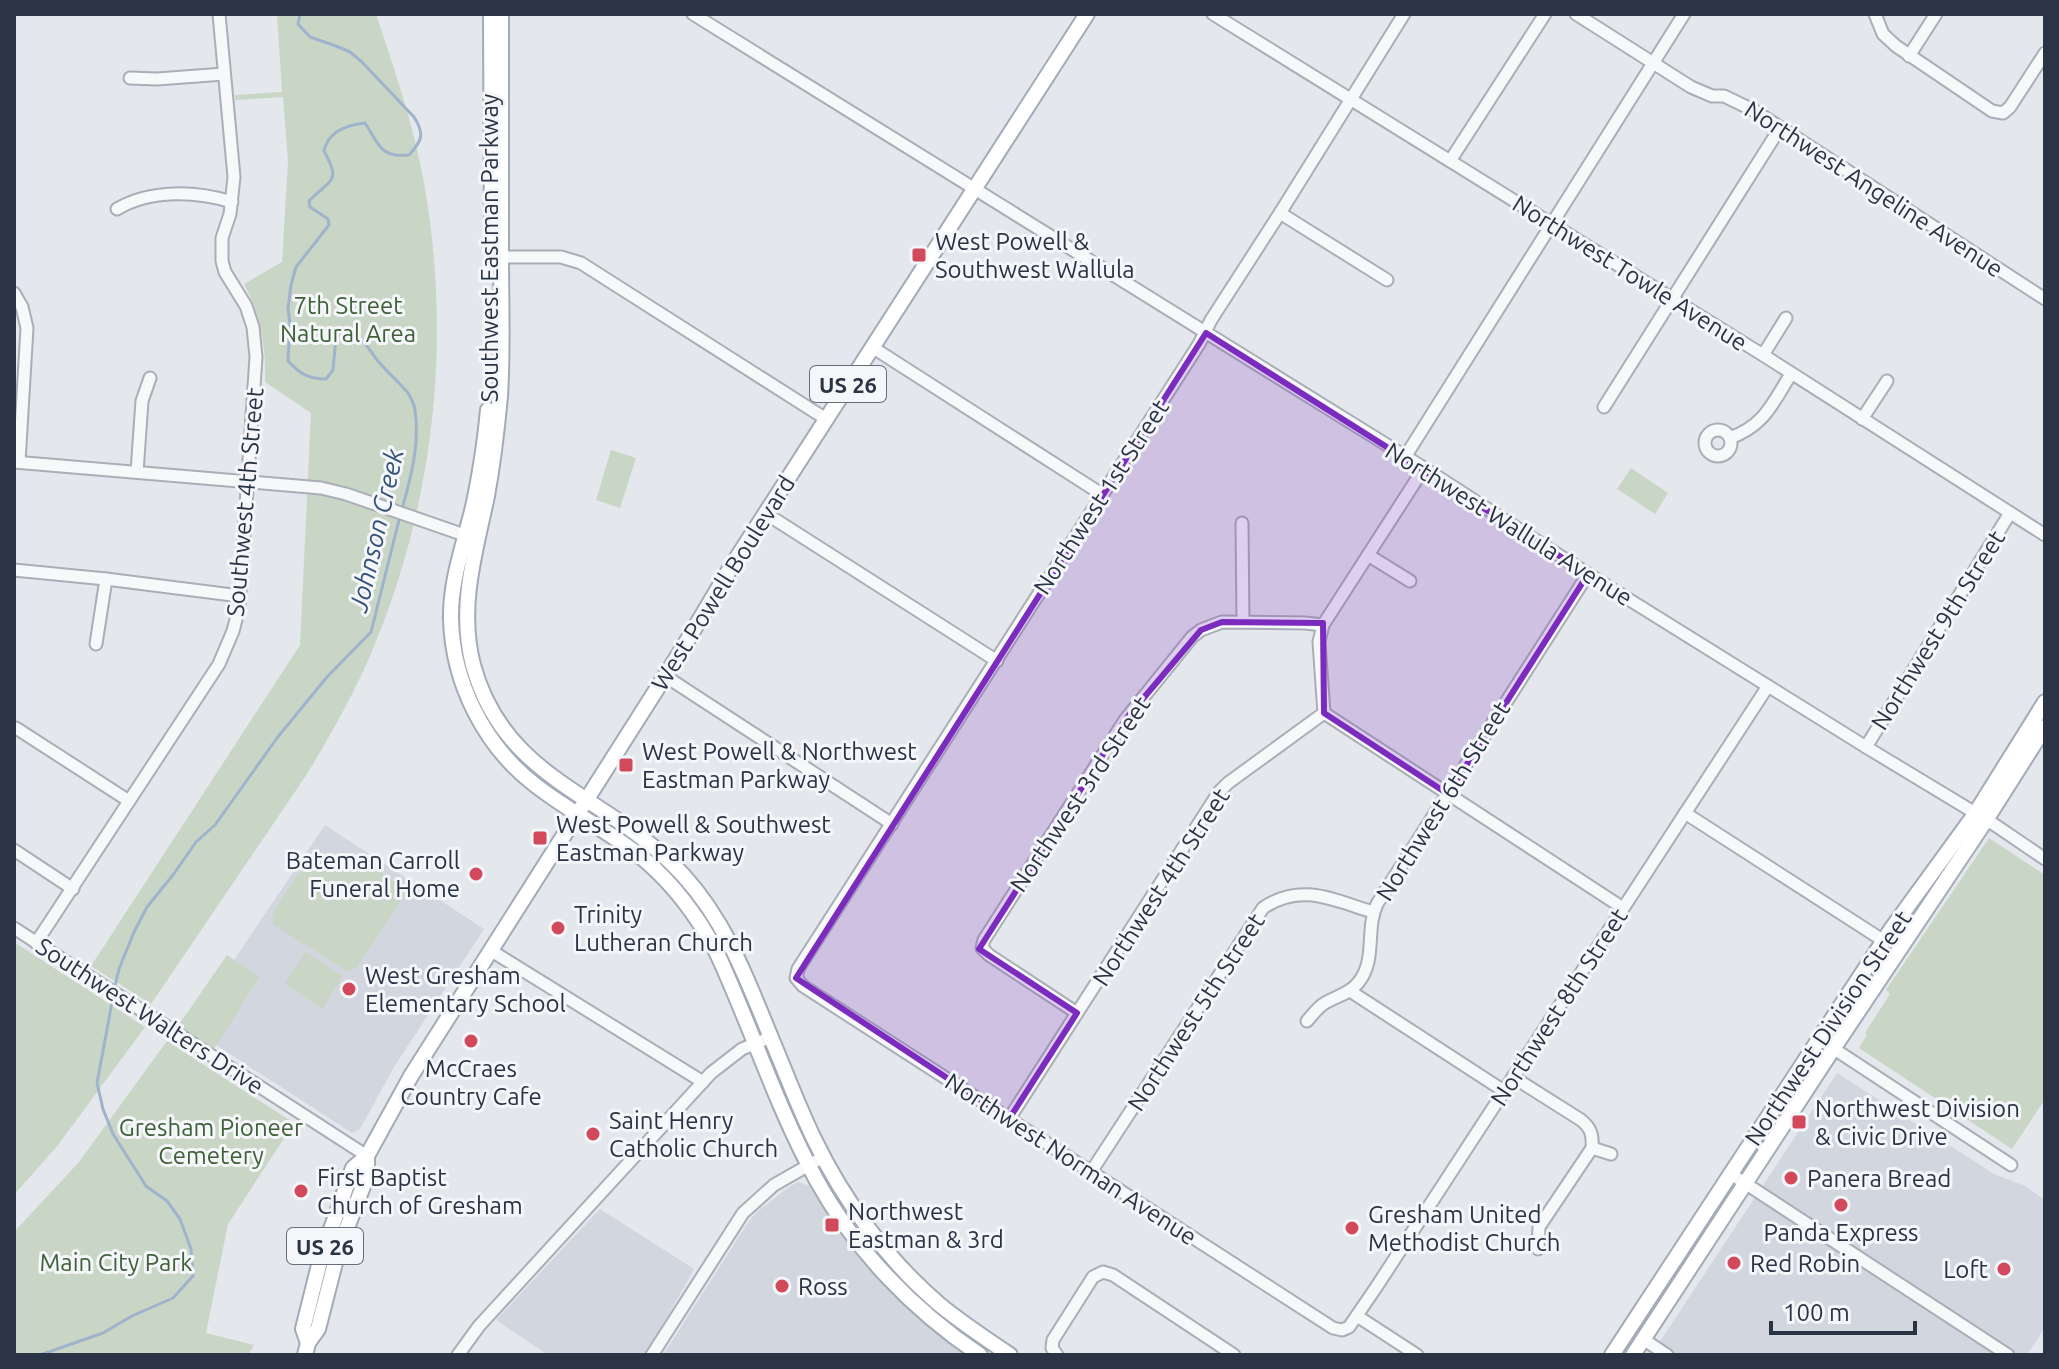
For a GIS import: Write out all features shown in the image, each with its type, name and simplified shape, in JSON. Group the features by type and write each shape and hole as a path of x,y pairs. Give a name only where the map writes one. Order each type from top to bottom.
{"main road":[{"name":"Southwest Eastman Parkway","path":"491,14 496,257 502,347 499,397 490,480 455,576 451,622 458,667 470,701 486,732 504,756 535,784 646,861 690,910 716,951 783,1108 833,1208 884,1273 927,1315 980,1355"},
{"name":"Southwest Eastman Parkway","path":"496,257 501,14"},
{"name":"West Powell Boulevard","path":"307,1349 318,1329 338,1251 367,1176 367,1156 411,1076 765,513 1087,14"},
{"name":"Southwest Eastman Parkway","path":"471,538 466,621 473,665 481,689 497,719 524,754 554,779 626,825 658,850 702,897 730,942 813,1138 862,1220 898,1264 938,1303 1010,1355"},
{"name":"Northwest Division Street","path":"1633,1355 1980,817 2045,702"},
{"name":"Northwest Division Street","path":"1612,1355 1884,941 2045,727"}],"street":[{"name":"Southwest 4th Street","path":"36,943 219,664 233,631 240,596 256,342 246,306 225,272 222,261 222,238 232,202 234,165 219,14"},
{"name":"Northwest Wallula Avenue","path":"693,14 1424,468 2045,859"},
{"name":"Northwest Towle Avenue","path":"1213,14 1763,355 2045,535"},
{"name":"Northwest 1st Street","path":"796,978 798,969 1206,333 1211,320 1404,14"},
{"path":"1450,161 1545,14"},
{"name":"Northwest Angeline Avenue","path":"1576,14 1701,92 1735,100 2045,299"},
{"path":"1405,457 1684,14"},
{"path":"1875,14 1883,34 1909,56 1992,111 2003,113 2010,107 2045,53"},
{"path":"1909,56 1936,14"},
{"path":"130,78 224,74"},
{"path":"1604,407 1780,128"},
{"path":"117,209 145,198 178,194 232,202"},
{"path":"1280,213 1387,280"},
{"path":"496,257 561,257 581,263 826,419"},
{"path":"14,293 22,307 27,328 16,462 321,488 471,538"},
{"path":"1763,355 1786,318"},
{"path":"872,347 1103,495"},
{"path":"1730,438 1745,432 1763,417 1791,374"},
{"path":"137,472 142,401 150,378"},
{"path":"1862,419 1887,381"},
{"path":"1424,468 1323,625 1319,642 1324,713 1623,908"},
{"path":"765,513 997,661"},
{"name":"Northwest 9th Street","path":"1866,747 2010,513"},
{"path":"1242,523 1243,622"},
{"path":"1368,555 1410,581"},
{"path":"14,570 240,596"},
{"name":"Northwest 6th Street","path":"1307,1021 1324,1003 1350,991 1360,981 1369,961 1373,912 1382,895 1588,574"},
{"path":"96,644 106,579"},
{"name":"Northwest 3rd Street","path":"1077,1013 989,955 982,948 984,940 1125,720 1192,637 1222,622 1323,625"},
{"path":"665,676 892,824"},
{"name":"Northwest 8th Street","path":"1349,1327 1768,686"},
{"name":"Northwest 4th Street","path":"1009,1119 1219,792 1324,713"},
{"path":"16,728 129,801"},
{"path":"1685,813 1884,941"},
{"path":"14,850 73,889"},
{"name":"Northwest 5th Street","path":"1091,1172 1263,908 1282,897 1305,893 1373,912"},
{"name":"Southwest Walters Drive","path":"14,928 367,1156"},
{"path":"490,950 703,1082"},
{"name":"Northwest Norman Avenue","path":"796,978 803,986 1333,1328 1342,1330 1349,1327"},
{"path":"1350,991 1504,1091"},
{"path":"458,1355 479,1326 703,1082 731,1057 771,1037"},
{"path":"1819,1039 2011,1165"},
{"path":"1513,1077 1581,1120 1589,1127 1593,1137 1592,1148 1539,1227 1538,1249"},
{"path":"1592,1148 1611,1154"},
{"path":"652,1355 743,1213 774,1185 823,1157"},
{"path":"1731,1174 2008,1355"},
{"path":"1057,1355 1052,1348 1053,1340 1093,1277 1103,1272 1113,1275 1234,1355"},
{"path":"1357,1316 1417,1355"},
{"path":"1643,1339 1667,1355"}],"highlighted area":[{"path":"1206,333 1588,574 1448,794 1324,713 1323,623 1222,622 1201,630 1125,720 979,949 1077,1013 1009,1119 796,978"}],"shaded area":[{"name":"West Gresham Elementary School","path":"325,825 484,929 394,1067 360,1129 352,1133 216,1045 260,977 234,960"},
{"path":"1837,1073 1994,1174 2025,1186 2045,1200 2045,1327 2027,1355 1651,1355"},
{"path":"798,1182 810,1186 850,1244 899,1300 966,1355 663,1355 749,1221"},
{"path":"600,1209 694,1269 646,1355 548,1355 496,1320"}],"green space":[{"name":"7th Street Natural Area","path":"277,14 376,14 416,144 433,248 437,308 431,426 409,543 392,600 356,686 307,774 151,1004 91,966 300,645 311,413 265,382 261,332 244,284 282,262 288,161 283,97 235,100 235,95 282,92"},
{"path":"611,450 636,458 620,508 596,500"},
{"path":"1631,468 1668,493 1655,514 1617,489"},
{"path":"1989,838 2045,875 2045,1099 2012,1149 1859,1048 1890,994 1886,990"},
{"path":"349,858 363,861 407,890 357,968 346,971 273,924 274,911 297,875 319,861"},
{"path":"14,942 145,1027 58,1145 14,1195"},
{"path":"306,952 343,976 322,1009 285,984"},
{"path":"227,955 260,977 214,1049 178,1026"},
{"name":"Main City Park","path":"167,1041 294,1123 228,1224 206,1333 254,1345 248,1355 14,1355 14,1232 79,1162"}],"waterway":[{"name":"Johnson Creek","path":"300,14 298,24 310,37 350,52 414,117 420,128 417,146 409,155 386,152 365,123 345,128 329,139 324,151 333,175 328,184 309,201 310,207 328,219 329,225 296,267 288,308 288,361 301,372 326,379 333,370 336,337 344,332 349,333 364,342 409,395 415,410 416,435 402,509"},
{"name":"Johnson Creek","path":"114,990 119,969 147,907 196,842 215,825 277,738 327,677 371,632 400,516"},
{"name":"Johnson Creek","path":"40,1355 103,1333 173,1298 193,1276 191,1249 180,1219 167,1201 146,1186 113,1134 103,1109 97,1083 113,997"}],"place":[{"name":"West Powell & Southwest Wallula","path":"919,255"},
{"name":"West Powell & Northwest Eastman Parkway","path":"626,765"},
{"name":"West Powell & Southwest Eastman Parkway","path":"540,838"},
{"name":"Bateman Carroll Funeral Home","path":"476,874"},
{"name":"Trinity Lutheran Church","path":"558,928"},
{"name":"West Gresham Elementary School","path":"349,989"},
{"name":"McCraes Country Cafe","path":"471,1041"},
{"name":"Northwest Division & Civic Drive","path":"1799,1122"},
{"name":"Saint Henry Catholic Church","path":"593,1134"},
{"name":"Panera Bread","path":"1791,1178"},
{"name":"First Baptist Church of Gresham","path":"301,1191"},
{"name":"Panda Express","path":"1841,1205"},
{"name":"Northwest Eastman & 3rd","path":"832,1225"},
{"name":"Gresham United Methodist Church","path":"1352,1228"},
{"name":"Red Robin","path":"1734,1263"},
{"name":"Loft","path":"2004,1269"},
{"name":"Ross","path":"782,1286"}],"park label":[{"name":"Gresham Pioneer Cemetery","path":"211,1141"}]}
